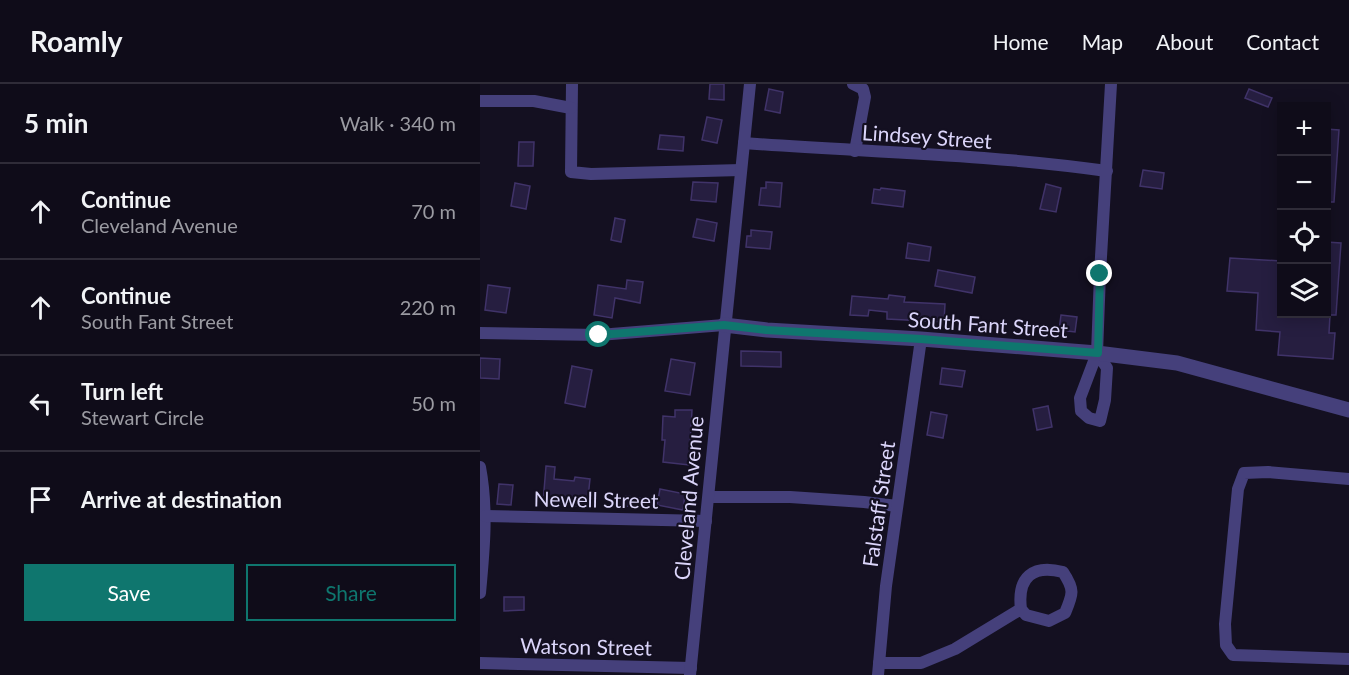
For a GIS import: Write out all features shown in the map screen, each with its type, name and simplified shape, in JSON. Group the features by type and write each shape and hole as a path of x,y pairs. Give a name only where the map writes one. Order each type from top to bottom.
{"street":[{"path":"572,84 571,172 591,174 741,170"},
{"name":"Cleveland Avenue","path":"691,672 724,325 750,84"},
{"path":"853,84 863,89 865,97 855,151"},
{"path":"1098,353 1107,368 1105,400 1100,421 1089,418 1081,411 1080,398 1098,353 1100,274 1111,84"},
{"path":"480,101 534,101 572,108"},
{"name":"Lindsey Street","path":"744,143 855,151 960,155 1107,171"},
{"path":"480,333 599,335 724,325"},
{"name":"South Fant Street","path":"724,325 766,330 1098,353 1177,363 1349,410"},
{"name":"Falstaff Street","path":"878,669 886,586 921,339"},
{"path":"480,467 485,516 480,593"},
{"path":"1349,479 1268,472 1244,473 1238,489 1225,624 1226,645 1233,655 1349,659"},
{"path":"708,497 790,497 897,506"},
{"name":"Newell Street","path":"485,516 706,520"},
{"path":"1046,567 1063,572 1070,583 1073,594 1065,613 1049,621 1026,615 1021,609 1023,583 1030,573 1046,567"},
{"path":"878,669 921,663 955,648 1021,609"},
{"name":"Watson Street","path":"480,663 691,672"}],"building":[{"path":"710,84 724,84 724,100 709,99"},
{"path":"769,89 783,92 780,113 765,110"},
{"path":"1249,89 1272,98 1268,107 1245,98"},
{"path":"707,117 722,120 717,143 702,140"},
{"path":"1331,129 1339,130 1334,202 1331,202"},
{"path":"660,135 684,137 683,151 658,149"},
{"path":"519,142 534,142 533,166 518,166"},
{"path":"1143,170 1164,173 1162,189 1140,186"},
{"path":"693,182 718,183 716,202 691,200"},
{"path":"766,182 782,183 780,207 759,205 761,188 766,188"},
{"path":"515,183 530,186 526,209 511,206"},
{"path":"1046,184 1061,188 1056,212 1040,209"},
{"path":"881,188 905,191 903,207 872,203 874,189 880,190"},
{"path":"615,218 625,220 621,242 611,240"},
{"path":"697,219 717,223 714,241 693,237"},
{"path":"751,230 772,232 770,249 746,247 747,236 751,236"},
{"path":"1331,242 1341,243 1336,315 1331,315"},
{"path":"908,243 931,247 929,261 906,258"},
{"path":"1230,258 1277,261 1277,318 1330,318 1329,333 1335,333 1333,359 1278,355 1280,332 1256,330 1258,293 1227,291"},
{"path":"938,270 975,277 972,293 935,286"},
{"path":"627,280 643,282 640,303 615,298 612,318 594,315 598,285 626,289"},
{"path":"488,285 510,288 506,313 485,310"},
{"path":"889,295 905,297 904,302 945,304 944,322 887,319 887,312 869,310 868,316 850,315 852,296 888,299"},
{"path":"1061,315 1077,317 1075,332 1059,330"},
{"path":"741,351 781,352 781,367 741,366"},
{"path":"480,358 500,359 499,379 480,378"},
{"path":"671,359 695,363 690,395 665,391"},
{"path":"572,366 592,370 585,407 565,403"},
{"path":"942,368 965,371 962,387 940,384"},
{"path":"1048,406 1052,427 1037,430 1033,409"},
{"path":"675,410 692,410 689,465 663,462 665,440 662,440 663,416 675,417"},
{"path":"931,412 947,415 943,438 927,435"},
{"path":"546,466 555,467 554,479 574,481 575,477 590,479 587,507 543,503"},
{"path":"499,484 513,485 511,505 497,504"},
{"path":"660,489 685,494 683,510 657,505"},
{"path":"626,496 640,498 639,507 625,506"},
{"path":"504,597 524,597 524,610 504,611"}],"route":[{"path":"599,335 724,325 766,330 1098,353 1100,274"}]}
